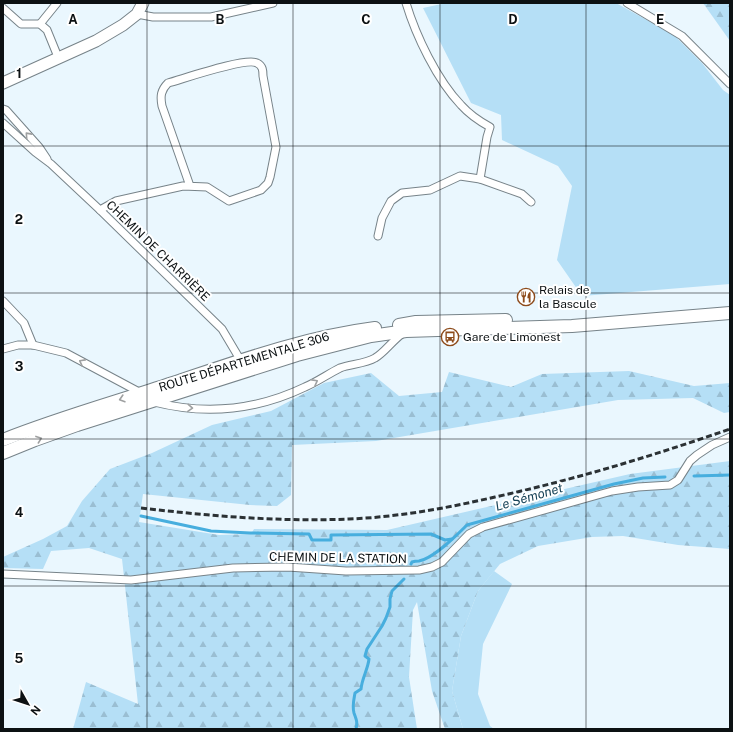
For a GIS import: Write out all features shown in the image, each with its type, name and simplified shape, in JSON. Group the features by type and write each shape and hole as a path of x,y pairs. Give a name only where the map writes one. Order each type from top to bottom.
{"main road":[{"name":"ROUTE DÉPARTEMENTALE 306","path":"3,440 66,417 303,341 352,331 416,322 570,318 730,305"},
{"name":"ROUTE DÉPARTEMENTALE 306","path":"3,453 35,440 297,355 371,336 406,331 572,326 730,313"}],"street":[{"path":"40,24 57,3"},
{"path":"4,83 58,57 96,41 123,25 137,14 143,3"},
{"path":"137,14 153,17 211,17 273,3"},
{"path":"406,3 420,39 446,86 462,107 478,120 490,127 480,179"},
{"path":"628,3 682,36 730,84"},
{"path":"3,8 21,24 40,24 47,30 58,57"},
{"path":"100,210 116,201 183,186 207,187 228,201 261,190 268,183 276,147 263,68 258,63 252,62 223,67 168,83 163,88 161,94 162,106 190,186"},
{"name":"CHEMIN DE CHARRIÈRE","path":"4,109 39,147 51,164"},
{"name":"CHEMIN DE CHARRIÈRE","path":"3,124 51,164 222,329 241,361"},
{"path":"378,236 382,218 391,201 402,194 430,190 460,176 480,179 522,194 531,202"},
{"path":"3,301 24,323 33,345"},
{"name":"ROUTE DÉPARTEMENTALE 306","path":"152,402 172,407 218,410 259,404 304,388 341,368 375,358 396,338 406,331"},
{"path":"3,350 18,345 33,345 66,353 141,393"},
{"name":"CHEMIN DE LA STATION","path":"3,574 131,580 233,568 288,567 346,571 419,570 432,567 442,562 469,534 483,527 612,491 673,484 678,480 687,465 697,455 712,445 730,437"}],"green space":[{"path":"446,3 616,3 674,35 702,63 723,90 730,95 730,284 582,296 557,260 572,186 558,166 502,140 501,115 471,103 423,8"},
{"path":"703,3 730,3 730,41"},
{"path":"629,371 694,386 730,383 730,412 724,413 693,398 618,400 376,441 292,445 291,495 277,506 250,505 143,494 139,522 219,535 251,534 254,529 387,530 630,474 730,461 730,549 678,545 623,536 592,537 538,546 500,564 478,591 461,636 452,691 463,729 445,729 432,691 417,602 413,610 409,677 417,729 73,729 86,682 138,704 122,559 89,548 51,551 43,569 3,568 3,557 43,539 67,526 82,501 110,469 152,453 212,425 271,411 324,383 371,373 399,396 442,392 449,372 511,387 542,374"},
{"path":"494,571 512,584 483,644 478,694 490,726 494,729 463,729 452,691 461,636 478,591"}],"waterway":[{"name":"Le Sémonet","path":"694,476 730,475"},
{"name":"Le Sémonet","path":"411,564 412,562 431,556 467,525 614,484 643,478 665,477"},
{"path":"141,516 211,531 309,534 312,540 331,540 331,535 431,534 445,540 452,539"},
{"name":"Le Sémonet","path":"356,729 357,722 353,705 355,693 361,689 369,659 365,656 367,649 386,618 390,607 392,591 404,579"}],"railway":[{"path":"141,508 193,514 297,520 368,518 405,514 459,505 555,483 643,458 730,429"}],"place":[{"name":"Relais de la Bascule","path":"526,297"},
{"name":"Gare de Limonest","path":"450,337"}]}
